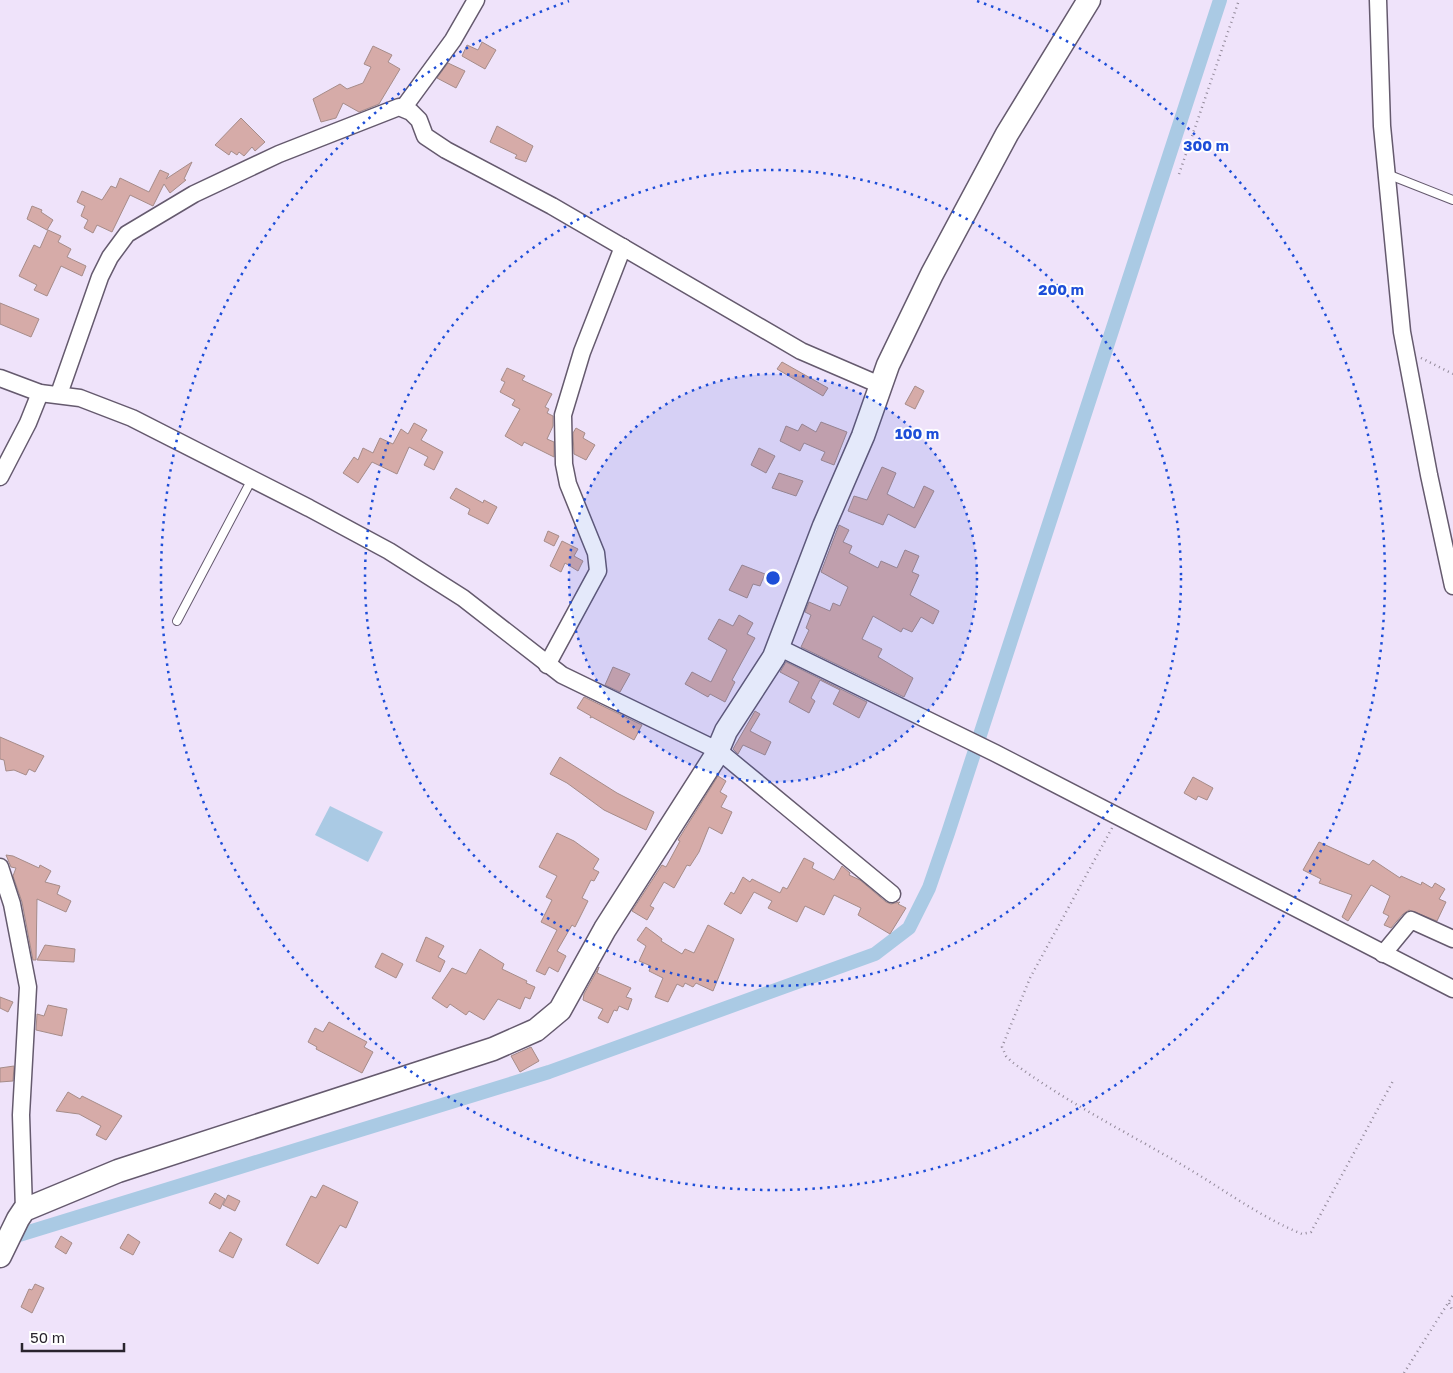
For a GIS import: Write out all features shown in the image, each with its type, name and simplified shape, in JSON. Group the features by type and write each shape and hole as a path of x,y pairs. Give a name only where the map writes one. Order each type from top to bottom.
{"street":[{"path":"404,108 453,40 476,0"},
{"path":"21,1214 118,1171 493,1049 518,1039 544,1025 563,1005 605,929 719,751 726,731 762,680 778,647 824,526 863,436 880,385 898,343 932,274 1007,134 1089,0"},
{"path":"1378,0 1382,126 1398,299 1429,475 1453,586"},
{"path":"59,394 100,277 110,257 127,234 194,194 271,158 394,108 404,108 419,120 423,132 429,140 506,180 801,351 880,385"},
{"path":"547,665 598,571 596,553 566,473 563,415 579,360 623,247"},
{"path":"0,378 40,393 80,398 132,418 353,531 447,587 547,665 615,702 719,751 892,894"},
{"path":"0,477 28,423 40,393"},
{"path":"778,647 995,753 1453,990"},
{"path":"0,867 12,904 28,987 21,1115 21,1214 0,1256"},
{"path":"1383,954 1410,920 1453,939"}],"lane":[{"path":"1387,174 1453,200"},
{"path":"177,621 252,479"}],"path":[{"path":"1179,174 1239,0"},
{"path":"1406,351 1453,374"},
{"path":"1118,818 1042,953 1009,1026 1002,1047 1006,1056 1012,1062 1077,1106 1148,1145 1267,1216 1302,1234 1311,1232 1393,1081"},
{"path":"1404,1373 1453,1296"},
{"path":"1449,1303 1453,1312"}],"water":[{"path":"330,806 383,832 368,862 315,835"}],"building":[{"path":"482,42 496,50 485,69 462,56 467,45 478,50"},
{"path":"373,46 392,55 388,62 400,69 379,104 359,112 343,103 336,118 321,122 313,99 340,84 347,89 363,83 371,67 364,64"},
{"path":"448,63 465,71 456,88 437,78"},
{"path":"241,118 265,142 255,151 252,147 244,156 239,152 237,155 231,151 229,155 215,145"},
{"path":"497,126 533,146 526,162 515,158 517,155 490,142"},
{"path":"192,162 184,179 186,180 170,193 164,184 153,206 130,195 112,232 97,225 93,233 84,228 88,220 81,216 85,206 77,202 82,191 102,200 111,186 116,188 120,178 149,192 160,170 169,174 166,179"},
{"path":"32,206 42,210 41,212 53,220 47,230 27,219"},
{"path":"48,230 61,236 58,242 71,249 67,257 86,266 82,276 61,266 47,296 34,290 37,285 19,276 34,245 40,248"},
{"path":"0,303 39,319 31,337 0,324"},
{"path":"782,362 828,388 823,396 777,369"},
{"path":"507,368 525,376 522,380 552,394 545,407 549,409 547,413 553,416 553,426 547,439 554,442 554,457 524,442 522,446 505,436 520,409 512,405 515,400 500,392 505,382 501,380"},
{"path":"915,386 924,391 915,409 905,404"},
{"path":"821,422 847,432 834,465 821,460 825,452 804,443 800,451 780,441 786,426 798,431 802,424 816,432"},
{"path":"414,423 427,430 421,440 443,452 434,470 424,465 428,457 409,447 397,474 372,462 358,483 343,473 354,457 358,460 363,448 373,453 380,438 393,444 401,429 408,434"},
{"path":"576,428 585,433 583,438 595,445 586,460 574,454 573,433"},
{"path":"759,448 775,456 766,473 751,465"},
{"path":"882,467 896,473 887,494 914,508 924,486 934,491 915,528 888,514 883,525 848,511 854,496 867,500"},
{"path":"779,473 803,481 796,496 772,488"},
{"path":"456,488 483,503 484,500 497,507 488,524 468,514 470,509 450,498"},
{"path":"839,525 849,530 843,542 852,546 849,553 878,568 881,561 897,568 905,550 919,556 912,572 919,575 910,595 939,611 933,624 921,617 912,632 903,628 901,632 873,616 862,639 882,649 878,657 913,678 904,697 801,647 809,630 806,628 811,615 805,612 809,602 830,611 833,603 840,606 848,587 821,572"},
{"path":"548,531 559,536 554,546 544,541"},
{"path":"562,541 578,549 574,556 583,561 578,571 565,563 561,572 550,566"},
{"path":"742,565 765,574 760,586 753,584 747,598 729,590"},
{"path":"739,615 753,623 747,634 755,638 732,680 735,682 725,702 710,694 708,697 685,684 692,672 711,682 727,650 708,639 719,619 733,626"},
{"path":"786,662 867,702 859,718 833,704 840,690 820,680 811,698 815,701 809,713 789,702 799,682 780,672"},
{"path":"613,667 630,674 620,692 605,685"},
{"path":"584,697 642,725 634,740 592,717 590,718 591,716 577,708"},
{"path":"755,711 760,714 750,731 771,742 765,755 743,745 738,754 733,749"},
{"path":"0,737 44,756 35,772 29,769 26,775 14,770 6,771 4,760 0,759"},
{"path":"560,757 617,793 654,812 646,830 604,810 567,783 550,774"},
{"path":"718,776 726,781 720,792 727,796 721,807 732,812 722,834 709,827 699,852 690,866 687,865 674,888 664,882 650,906 654,908 647,920 632,911 662,865 666,867 680,841 678,840"},
{"path":"1193,777 1213,788 1207,800 1198,796 1196,800 1184,793"},
{"path":"557,833 574,841 599,859 593,869 599,872 594,881 591,880 582,898 588,901 575,927 572,925 557,951 566,956 558,972 549,967 545,975 536,971 557,930 541,922 552,900 546,897 557,876 539,867"},
{"path":"1319,842 1369,865 1373,860 1400,878 1401,876 1421,885 1422,882 1432,888 1435,883 1445,889 1439,899 1446,902 1437,921 1409,910 1391,928 1384,925 1389,916 1383,913 1390,896 1371,885 1348,921 1342,917 1352,895 1319,883 1321,879 1303,870"},
{"path":"6,855 13,856 39,868 40,865 51,871 45,882 60,886 57,894 71,901 66,912 37,899 36,960 33,960 22,902 13,876 16,868 11,867"},
{"path":"804,858 814,863 812,868 834,880 842,866 850,873 849,875 860,880 886,902 891,904 900,902 898,904 906,908 890,934 858,915 861,908 834,895 824,915 805,906 797,922 768,908 772,901 754,892 741,914 724,904 731,892 734,894 743,877 750,882 752,879 780,893 783,887 787,889"},
{"path":"708,925 734,939 713,991 696,983 693,987 685,983 683,987 677,984 668,1002 655,997 663,978 649,971 651,966 639,961 646,946 637,940 646,927 662,939 661,941 682,954 685,949 694,953"},
{"path":"426,937 444,946 438,957 445,961 440,972 416,961"},
{"path":"45,945 75,949 74,962 37,960"},
{"path":"480,949 504,964 502,969 535,987 530,999 525,997 520,1009 498,999 484,1020 469,1011 466,1015 450,1004 447,1008 432,998 452,968 466,974"},
{"path":"382,953 403,964 396,978 375,967"},
{"path":"599,967 597,973 631,988 626,997 632,999 628,1010 619,1006 617,1011 614,1010 608,1023 598,1018 603,1009 583,1000 584,994"},
{"path":"0,997 13,1002 8,1012 0,1008"},
{"path":"48,1005 67,1009 62,1036 36,1030 37,1014 44,1016"},
{"path":"329,1022 367,1042 364,1047 373,1052 362,1073 316,1049 317,1047 308,1042 315,1028 323,1032"},
{"path":"531,1047 539,1061 520,1072 511,1056"},
{"path":"14,1066 13,1081 0,1082 0,1068"},
{"path":"68,1092 80,1099 82,1096 122,1116 106,1140 96,1135 101,1126 79,1114 56,1111"},
{"path":"323,1185 358,1202 346,1228 340,1225 318,1264 286,1245 311,1196 316,1198"},
{"path":"215,1193 225,1199 220,1209 209,1203"},
{"path":"228,1195 240,1201 235,1211 223,1205"},
{"path":"230,1232 242,1239 233,1258 219,1251"},
{"path":"128,1234 140,1242 133,1255 120,1248"},
{"path":"61,1236 72,1243 66,1254 55,1247"},
{"path":"35,1284 44,1288 32,1313 21,1307 29,1289 32,1290"}],"waterway":[{"path":"6,1239 549,1072 875,954 909,928 929,888 948,833 1220,0"}]}
